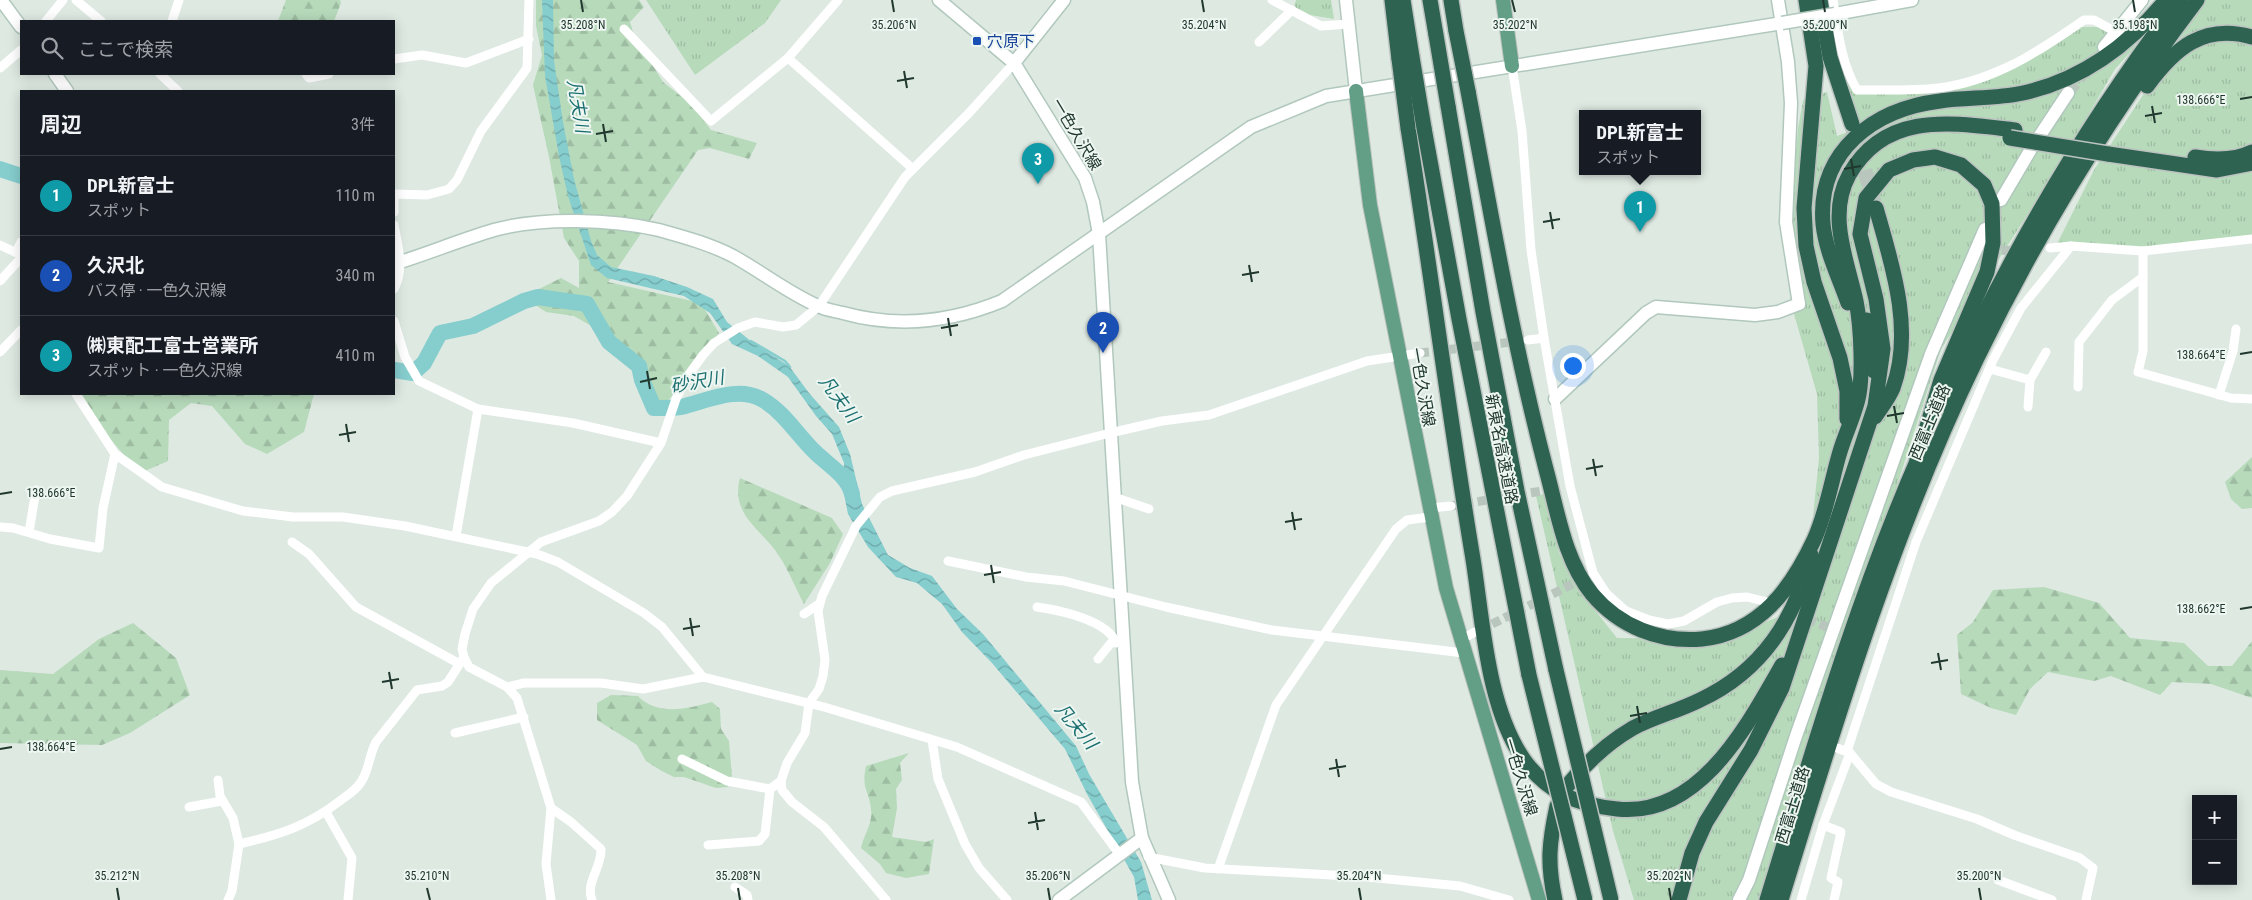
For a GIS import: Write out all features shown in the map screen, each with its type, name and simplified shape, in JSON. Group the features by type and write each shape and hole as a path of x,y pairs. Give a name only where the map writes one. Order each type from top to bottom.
{"highway":[{"path":"1392,0 1406,58 1408,128 1426,239 1453,438 1488,656 1506,724 1524,759 1554,790 1578,803 1624,810 1649,806 1669,799 1689,788 1708,773 1729,750 1754,714 1799,635"},
{"name":"新東名高速道路","path":"1403,0 1406,58 1424,128 1459,319 1529,675 1585,900"},
{"name":"新東名高速道路","path":"1430,0 1510,454 1556,670 1611,900"},
{"path":"1451,0 1539,442 1563,534 1575,566 1592,593 1612,614 1649,634 1685,640 1725,635 1753,622 1770,608 1789,584 1815,539"},
{"path":"1806,0 1816,66 1804,208 1806,246 1814,282 1840,358 1848,391 1846,430"},
{"path":"1820,0 1830,57 1852,124"},
{"path":"1860,381 1855,333 1848,302 1832,263 1823,224 1826,184 1838,158 1847,146 1858,134 1875,122 1905,108 1939,101 2023,93 2070,78 2107,58 2149,20 2166,0"},
{"name":"西富士道路","path":"1767,900 1852,634 1917,460 1975,331 2040,210 2114,93 2180,0"},
{"name":"西富士道路","path":"1781,900 1832,735 1896,549 1936,448 1976,359 2026,261 2078,171 2137,82 2197,0"},
{"path":"1976,359 2103,146 2163,64 2182,47 2205,35 2231,32 2252,37"},
{"path":"1567,786 1604,747 1634,728 1700,700 1729,684 1754,663 1773,642 1803,587 1846,430 1858,401 1860,381 1856,305 1839,228 1839,208 1843,189 1849,175 1873,145 1891,134 1912,127 1930,123 1955,123 2110,149 2217,170 2252,163"},
{"path":"1876,388 1864,302 1848,228 1851,192 1858,177 1880,151 1910,135 1932,131 2012,134"},
{"path":"2110,149 2212,160 2236,158 2252,152"},
{"path":"1679,898 1699,837 1751,750 1777,697 1875,406 1876,388 1883,349 1876,299 1860,234 1866,198 1889,170 1913,160 1934,157 1961,165 1984,185 1992,204 1993,243 1987,272 1941,380 1917,460"},
{"path":"1868,428 1893,390 1898,369 1901,329 1895,273 1876,208"},
{"path":"1555,900 1549,871 1549,844 1557,806"}],"main road":[{"path":"1503,0 1512,66"},
{"name":"一色久沢線","path":"1356,91 1370,205 1430,513 1462,646 1539,900"}],"street":[{"path":"1,0 20,26"},
{"path":"47,20 64,0"},
{"path":"76,0 100,20"},
{"path":"172,20 179,0"},
{"path":"395,194 427,195 449,188 457,180 481,131 527,68 529,0"},
{"path":"624,29 710,121 788,58 838,0"},
{"path":"239,844 272,837 304,825 326,812 356,788 362,780 371,751 417,690 442,686 448,682 461,660 465,634 473,609 481,594 491,582 540,542 599,521 612,512 627,496 661,443 676,399 687,377 703,354 738,328 754,322 783,327 796,325 819,306 905,177 970,113 1014,63 1064,0"},
{"path":"1272,0 1321,26 1349,24"},
{"path":"1346,0 1356,91"},
{"path":"1555,399 1646,312 1656,307 1755,316 1778,312 1799,304 1786,222 1791,103 1788,62 1778,0"},
{"path":"1833,0 1849,76 1857,90 1908,90 1967,83 2006,69 2084,20 2094,20 2116,32"},
{"path":"397,263 495,230 514,226 571,221 628,225 657,230 712,246 819,306 869,320 922,322 977,311 1002,301 1251,127 1326,96 1782,23 1912,0"},
{"path":"2104,47 2142,0"},
{"name":"一色久沢線","path":"945,2 1014,63 1085,178 1093,202 1099,234 1120,594 1119,642 1138,841 1169,900"},
{"path":"1259,42 1292,10"},
{"path":"395,60 422,55 466,63 529,39"},
{"path":"0,68 20,51"},
{"path":"788,58 913,169"},
{"path":"1512,66 1522,131 1531,250 1544,338 1570,486 1590,575 1626,611 1649,620 1668,624 1684,621 1717,602 1732,598 1747,597 1767,602"},
{"path":"56,75 66,90"},
{"path":"161,75 177,90"},
{"path":"307,75 309,78 324,75"},
{"path":"2001,200 2031,149 2068,93"},
{"path":"1740,900 1801,738 1930,354 1980,252 1985,230"},
{"path":"395,238 400,277 395,288"},
{"path":"2050,248 2071,246 2143,251 2252,239"},
{"path":"0,245 19,255 0,281"},
{"path":"1801,900 1823,825 1916,542 2006,334 2021,308 2071,246"},
{"path":"2143,251 2143,351 2138,372 2219,395 2252,399"},
{"path":"2078,388 2079,342 2112,300 2143,277"},
{"path":"395,324 405,357 419,380 478,409 574,423 661,443"},
{"path":"2219,395 2233,351 2236,329"},
{"path":"0,352 20,331"},
{"path":"1528,340 1544,338"},
{"path":"2028,406 2030,380 2046,352"},
{"path":"804,614 819,604 856,526 880,497 892,491 975,472 1024,455 1110,433 1162,421 1209,415 1367,361 1420,353"},
{"path":"1990,369 2030,380"},
{"path":"77,395 115,454 162,487 243,511 293,517 343,517 456,536 528,552 558,562 644,613 662,627 703,678"},
{"path":"456,536 478,409"},
{"path":"0,526 50,539 99,548 103,508 115,454"},
{"path":"1558,489 1570,486"},
{"path":"29,532 36,490"},
{"path":"1114,496 1149,509"},
{"path":"1218,869 1276,705 1396,529 1407,520 1451,506"},
{"path":"292,542 309,554 356,607 461,660 507,687 516,698 524,717 551,808 546,864 551,900"},
{"path":"948,561 1026,577 1064,580 1166,607 1272,630 1462,646 1475,632"},
{"path":"819,604 825,660 819,689 809,703 805,733 787,763 781,781 782,790 792,802 824,827 886,900"},
{"path":"1037,607 1057,610 1083,618 1111,634 1119,642"},
{"path":"1098,659 1111,643 1119,642"},
{"path":"507,687 524,683 601,683 643,689 703,678 809,703 957,747 1081,802 1120,855"},
{"path":"455,733 524,717"},
{"path":"932,740 938,778 966,844 979,868 1007,900"},
{"path":"1837,748 1848,752 1876,784 1891,792 1973,817 2014,835 2080,858 2090,864 2093,868 2086,900"},
{"path":"682,759 727,781 770,789 781,781"},
{"path":"218,780 222,801 233,818 239,844 232,891 228,900"},
{"path":"708,845 758,841 765,834 770,789"},
{"path":"189,807 222,801"},
{"path":"551,808 571,822 601,849 602,861 591,884 590,894 592,900"},
{"path":"326,812 352,858 348,900"},
{"path":"1823,825 1841,832 1831,878 1838,882 1834,900"},
{"path":"1059,900 1138,841"},
{"path":"1148,857 1218,869 1366,877 1460,886 1509,900"},
{"path":"1998,880 2052,900"},
{"path":"735,887 747,896 748,900"}],"green space":[{"path":"286,0 340,0 341,3 334,20 278,20"},
{"path":"536,0 639,0 644,7 630,22 634,35 663,82 692,105 711,130 757,143 749,159 710,148 698,150 608,282 701,303 719,333 665,405 649,401 648,375 624,349 607,335 574,316 546,312 523,297 561,278 579,288 579,261 564,238 533,85 542,55 536,26"},
{"path":"646,0 781,0 765,23 695,75"},
{"path":"1296,0 1331,0 1334,19 1310,15 1294,7"},
{"path":"2205,0 2252,0 2252,237 2152,250 2055,248 2094,170"},
{"path":"2074,27 2108,27 2136,46 2115,69 2058,167 1941,349 1890,507 1844,633 1786,810 1761,900 1634,900 1613,831 1536,496 1549,493 1559,553 1590,604 1617,638 1725,639 1787,613 1812,526 1819,458 1817,394 1792,307 1785,246 1789,233 1798,129 1803,100 1827,92 1837,136 1853,130 1841,83 1846,81 1858,90 1967,83"},
{"path":"79,395 314,395 304,432 267,454 245,444 212,406 191,403 169,420 168,461 140,473 89,415"},
{"path":"2252,457 2252,508 2242,509 2231,499 2225,482"},
{"path":"740,478 832,518 843,534 830,563 804,604 779,556 768,541 753,526 742,509 738,490"},
{"path":"2044,587 2099,603 2130,638 2184,643 2208,666 2232,666 2252,641 2252,698 2211,684 2172,682 2160,695 2111,676 2094,681 2048,672 2030,689 2016,715 1991,708 1961,694 1957,635 1973,622 1993,590"},
{"path":"133,623 176,658 190,695 130,733 102,745 0,743 0,670 53,674 99,639"},
{"path":"611,695 638,696 646,702 663,709 693,707 712,702 720,709 721,729 729,741 732,776 728,787 716,788 684,777 674,777 646,761 637,745 597,720 597,703"},
{"path":"909,753 900,763 902,780 896,789 897,808 892,837 926,842 934,839 929,874 906,878 886,873 880,864 861,848 870,824 871,814 864,780 866,766"}],"water":[{"path":"542,0 553,0 554,61 563,122 574,179 591,241 597,255 611,267 654,276 687,287 713,299 727,322 752,342 789,366 809,393 839,427 850,454 862,504 888,555 910,568 932,576 957,609 983,634 1076,746 1089,774 1141,862 1152,900 1138,900 1134,877 1087,794 1065,749 992,663 962,632 942,604 917,583 896,577 868,547 848,514 842,484 844,463 832,434 816,416 788,377 758,356 732,344 710,313 684,296 607,278 591,265 568,196 559,156 545,76"}],"waterway":[{"name":"砂沢川","path":"0,169 20,176"},
{"name":"砂沢川","path":"395,370 413,373 424,363 440,333 473,326 524,301 538,297 587,304 609,342 639,366 642,380 654,408 681,407 733,394 743,394 763,400 778,411 809,446 842,476 852,494"},
{"name":"凡夫川","path":"751,341 785,361 790,367"}],"tunnel":[{"path":"2068,93 2087,69"},
{"path":"1852,126 1874,202"},
{"path":"1988,251 2020,250"},
{"path":"1420,353 1520,341"},
{"path":"1451,506 1554,489"},
{"path":"1480,630 1585,578"},
{"path":"1770,603 1834,630"}],"place":[{"name":"穴原下","path":"977,41"},
{"name":"㈱東配工富士営業所","path":"1038,184"},
{"name":"DPL新富士","path":"1640,232"},
{"name":"久沢北","path":"1103,353"}]}
